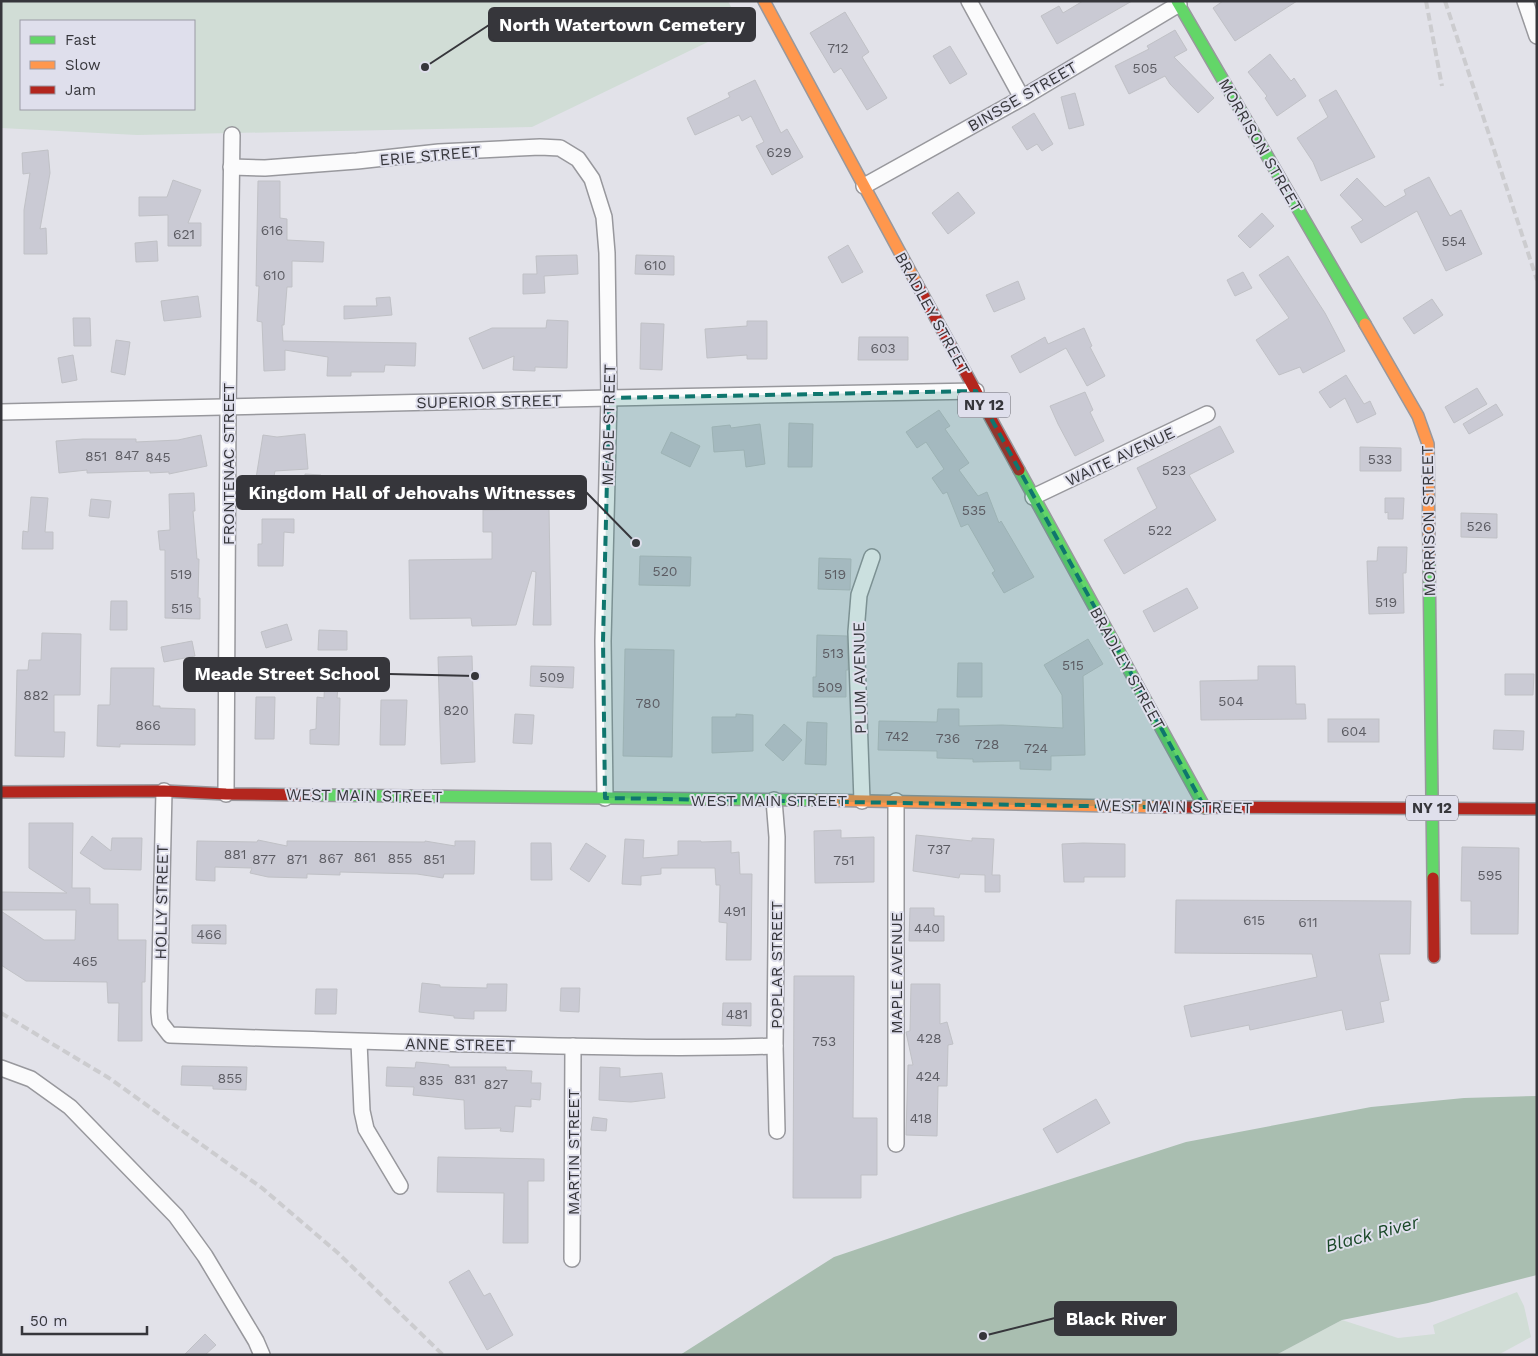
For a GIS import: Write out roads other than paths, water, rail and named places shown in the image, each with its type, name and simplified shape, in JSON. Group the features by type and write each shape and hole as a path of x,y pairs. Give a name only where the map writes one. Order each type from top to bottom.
{"main road":[{"name":"BRADLEY STREET","path":"764,1 1033,497 1205,808"},
{"name":"MORRISON STREET","path":"1178,2 1418,416 1428,444 1434,957"},
{"name":"WEST MAIN STREET","path":"1,792 164,791 226,794 896,801 1205,808 1537,809"}],"street":[{"path":"969,1 1022,98"},
{"path":"1525,1 1537,36"},
{"name":"BINSSE STREET","path":"864,186 1022,98 1178,2"},
{"name":"FRONTENAC STREET","path":"226,794 228,407 232,135"},
{"name":"ERIE STREET","path":"232,168 265,168 357,161 440,152 540,147 560,148 578,159 592,179 599,202"},
{"name":"MEADE STREET","path":"599,202 604,218 608,253 609,398 603,641 605,798"},
{"name":"SUPERIOR STREET","path":"1,412 976,391"},
{"name":"WAITE AVENUE","path":"1033,497 1207,414"},
{"name":"PLUM AVENUE","path":"862,801 856,632 859,594 872,557"},
{"name":"HOLLY STREET","path":"158,1012 164,791"},
{"name":"POPLAR STREET","path":"774,800 777,837 775,1046 777,1130"},
{"name":"MAPLE AVENUE","path":"896,801 896,1144"},
{"name":"ANNE STREET","path":"158,1012 160,1022 170,1035 359,1042 574,1046 726,1048 775,1046"},
{"path":"359,1042 362,1111 366,1129 400,1186"},
{"name":"MARTIN STREET","path":"572,1259 574,1046"},
{"path":"1,1068 31,1079 70,1107 176,1216 205,1256 256,1341 262,1355"}],"water":[{"path":"1537,1096 1537,1275 1428,1303 1342,1320 1276,1355 680,1355 834,1257 1186,1142 1371,1107 1464,1098"}],"railway":[{"path":"1426,1 1442,86"},
{"path":"1445,1 1537,280"},
{"path":"1,1013 109,1078 262,1188 338,1253 443,1355"}],"place":[{"name":"North Watertown Cemetery","path":"425,67"},
{"name":"Kingdom Hall of Jehovahs Witnesses","path":"636,543"},
{"name":"Meade Street School","path":"475,676"},
{"name":"Black River","path":"983,1336"}]}
